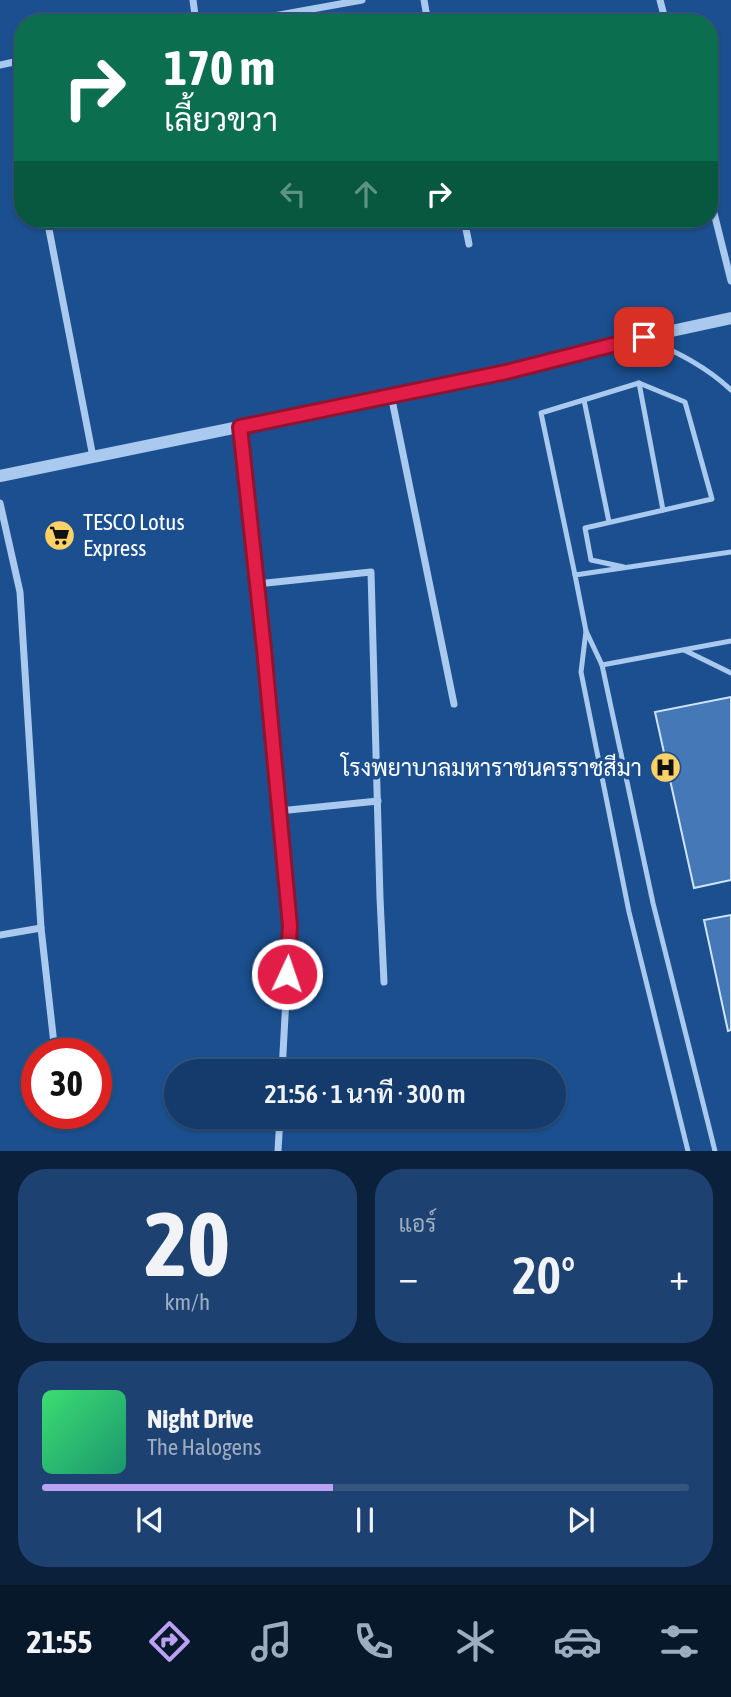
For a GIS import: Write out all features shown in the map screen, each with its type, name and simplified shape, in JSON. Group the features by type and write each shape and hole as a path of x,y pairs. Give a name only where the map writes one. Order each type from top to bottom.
{"street":[{"path":"285,14 362,0"},
{"path":"49,228 93,457"},
{"path":"466,228 469,244"},
{"path":"718,228 731,281"},
{"path":"0,476 506,372 731,318"},
{"path":"391,395 454,705"},
{"path":"240,427 290,926 283,1059"},
{"path":"0,503 20,592 41,928 53,1038"},
{"path":"257,584 371,572 384,982"},
{"path":"279,811 378,801"},
{"path":"0,935 41,928"},
{"path":"278,1151 279,1129"}],"lane":[{"path":"644,337 684,356 719,378 731,390"},
{"path":"639,383 663,510"},
{"path":"624,567 591,560 585,527 712,499 685,402 639,383 541,413 586,631 602,665 653,903 715,1151"},
{"path":"584,400 609,522"},
{"path":"575,575 731,552"},
{"path":"586,631 581,672 629,912 688,1151"},
{"path":"602,665 731,640"},
{"path":"684,650 731,673"}],"building":[{"path":"731,697 731,880 694,888 655,712"},
{"path":"731,915 731,1030 728,1031 704,920"}],"place":[{"name":"TESCO Lotus Express","path":"60,535"},
{"name":"โรงพยาบาลมหาราชนครราชสีมา","path":"665,768"}],"route":[{"path":"287,974 290,926 240,427 506,372 644,337"}]}
